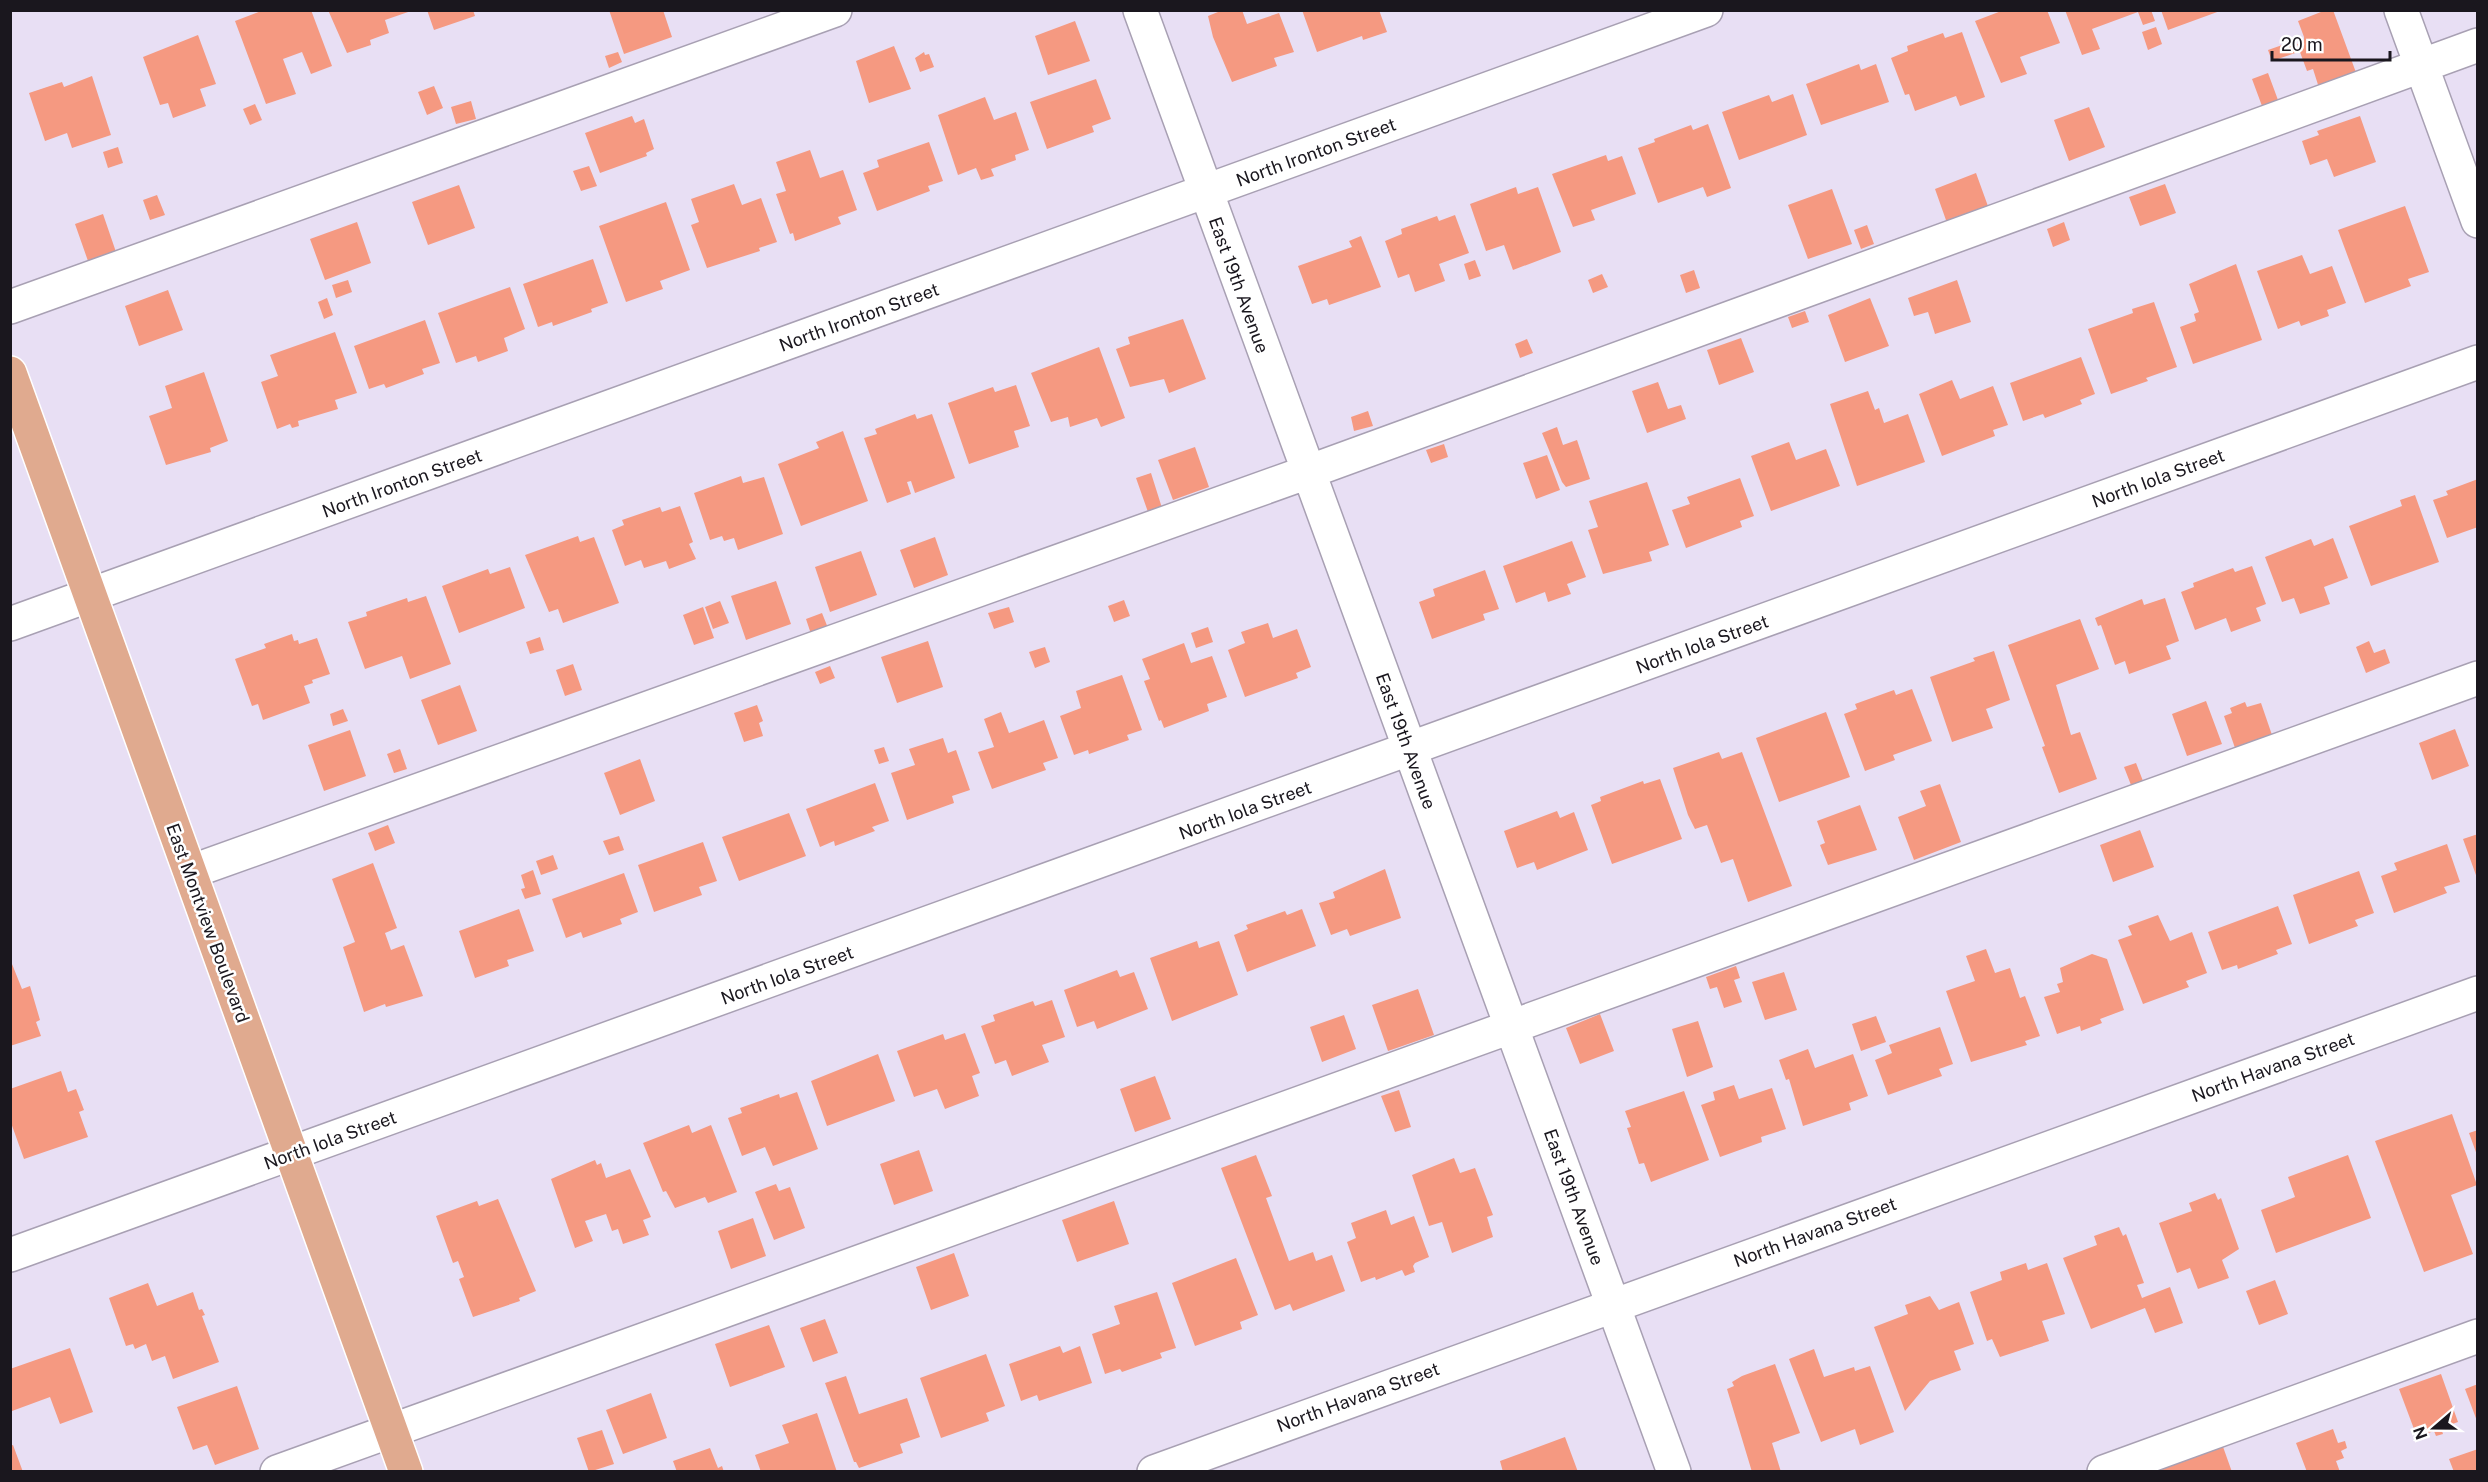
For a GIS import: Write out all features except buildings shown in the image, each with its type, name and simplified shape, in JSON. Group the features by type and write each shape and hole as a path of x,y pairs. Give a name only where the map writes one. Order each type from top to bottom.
{"main road":[{"name":"East Montview Boulevard","path":"10,374 406,1472"}],"street":[{"path":"10,307 835,10"},
{"name":"East 19th Avenue","path":"1140,10 1674,1472"},
{"name":"North Ironton Street","path":"10,624 1707,10"},
{"path":"2402,10 2478,220"},
{"path":"190,872 1308,472 2478,45"},
{"name":"North Iola Street","path":"10,1255 1410,751 2478,362"},
{"path":"277,1472 2478,678"},
{"name":"North Havana Street","path":"1154,1472 2478,993"},
{"path":"2104,1472 2478,1335"}]}
